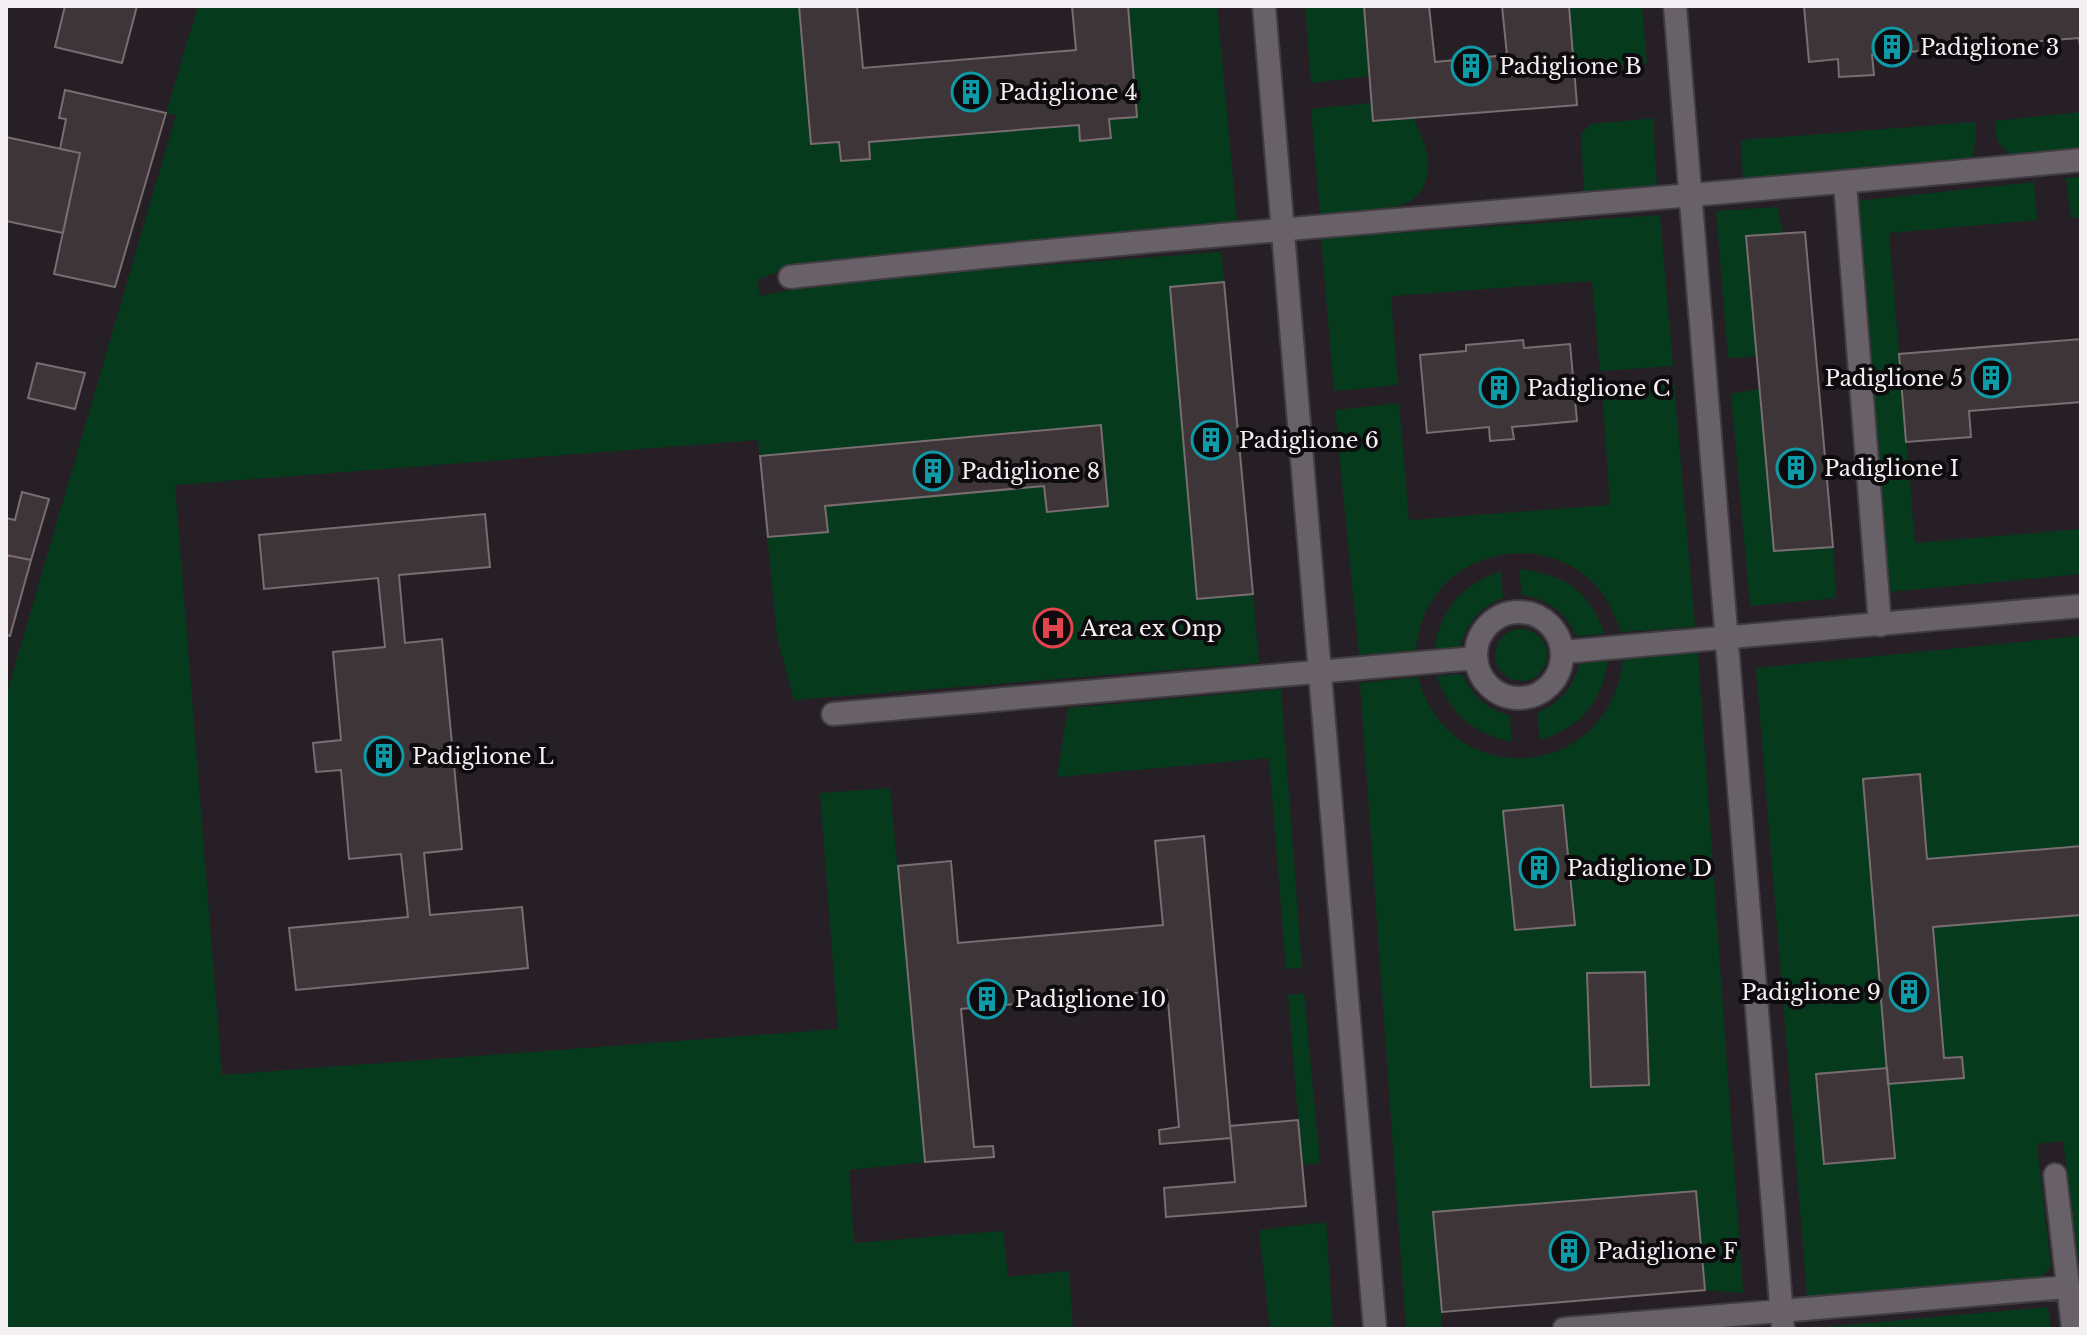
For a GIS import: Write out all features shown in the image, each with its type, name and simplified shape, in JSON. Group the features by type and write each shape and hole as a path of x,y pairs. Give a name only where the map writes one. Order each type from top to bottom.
{"lane":[{"path":"1264,6 1375,1329"},
{"path":"1675,6 1782,1320"},
{"path":"790,277 1284,229 1845,183 2081,160"},
{"path":"1845,183 1880,625"},
{"path":"1563,652 2081,606"},
{"path":"1523,612 1546,620 1560,640 1563,652 1562,665 1551,686 1529,698 1504,696 1493,690 1478,670 1476,658 1481,633 1489,624 1499,616 1523,612"},
{"path":"833,714 1476,658"},
{"path":"2055,1175 2073,1329"},
{"path":"1564,1329 1782,1320 2068,1287"}],"green space":[{"path":"198,6 799,6 811,144 839,142 841,161 870,159 869,142 1079,125 1081,141 1111,138 1109,119 1137,117 1128,6 1217,6 1237,222 846,259 792,266 757,280 760,296 842,280 1221,252 1224,282 1170,287 1197,598 1253,594 1259,663 794,700 777,637 758,440 175,485 222,1075 838,1029 820,793 890,788 925,1162 849,1170 854,1243 1003,1231 1008,1277 1069,1271 1073,1329 6,1329 6,696 176,115 166,113"},
{"path":"1305,6 1364,6 1369,76 1311,83"},
{"path":"1569,6 1642,6 1647,63 1575,69"},
{"path":"1372,103 1373,121 1414,118 1428,161 1422,188 1413,199 1401,205 1320,214 1311,109"},
{"path":"2081,112 2081,148 2010,155 1997,141 1995,121"},
{"path":"1653,118 1657,186 1584,192 1581,135 1584,130 1592,124"},
{"path":"1975,122 1972,159 1743,179 1741,140"},
{"path":"2081,177 2081,217 2071,218 2066,178"},
{"path":"2034,182 2037,220 1889,233 1915,543 2081,529 2081,574 1888,592 1857,201"},
{"path":"1777,207 1783,234 1757,356 1728,358 1716,211"},
{"path":"1660,215 1673,366 1600,371 1592,281 1391,296 1398,385 1334,391 1321,238"},
{"path":"1674,383 1695,627 1621,632 1603,594 1580,572 1559,560 1535,554 1511,554 1487,558 1465,568 1445,583 1424,614 1416,650 1359,655 1335,410 1399,403 1409,520 1610,505 1602,388"},
{"path":"1760,389 1774,551 1833,547 1836,598 1750,606 1731,394"},
{"path":"1519,569 1550,575 1573,587 1591,606 1605,634 1577,636 1555,608 1522,595"},
{"path":"1501,571 1503,598 1476,616 1466,630 1460,647 1434,649 1442,621 1456,600 1474,584"},
{"path":"1521,629 1540,636 1547,655 1540,674 1521,681 1502,674 1495,655 1502,636"},
{"path":"2081,636 2081,1276 2063,1141 2037,1144 2051,1267 2041,1277 1807,1297 1756,668"},
{"path":"1698,653 1743,1293 1705,1290 1696,1191 1434,1212 1441,1329 1406,1329 1360,683 1418,677 1435,715 1461,741 1493,755 1527,758 1560,750 1590,730 1612,700 1623,659"},
{"path":"1608,661 1600,690 1587,711 1567,728 1540,740 1537,713 1565,693 1580,663"},
{"path":"1462,674 1481,700 1509,715 1512,742 1474,727 1456,711 1436,676"},
{"path":"1281,689 1302,968 1286,969 1269,758 1057,777 1068,708"},
{"path":"1304,993 1320,1163 1302,1165 1288,995"},
{"path":"1326,1222 1333,1329 1270,1329 1259,1230"},
{"path":"2048,1307 2051,1329 1811,1329 1811,1328"}],"building":[{"path":"65,6 137,6 122,63 55,47"},
{"name":"Padiglione 4","path":"799,6 857,6 863,68 1076,50 1072,6 1128,6 1137,117 1109,119 1111,138 1080,141 1079,125 869,142 870,159 841,161 839,142 811,144"},
{"name":"Padiglione B","path":"1364,6 1429,6 1435,62 1507,55 1502,6 1569,6 1577,105 1373,121"},
{"name":"Padiglione 3","path":"1804,6 2081,6 2081,56 2079,38 1872,55 1874,75 1839,77 1838,59 1809,62"},
{"path":"65,90 166,113 115,287 54,274 80,153 60,149 66,119 59,118"},
{"path":"6,137 80,153 63,233 6,221"},
{"name":"Padiglione I","path":"1805,232 1833,547 1774,551 1746,236"},
{"name":"Padiglione 6","path":"1224,282 1253,594 1197,599 1170,287"},
{"name":"Padiglione 5","path":"2081,339 2081,402 1969,411 1971,437 1906,442 1899,354"},
{"name":"Padiglione C","path":"1523,340 1524,348 1570,344 1577,421 1512,427 1514,439 1490,441 1489,427 1427,433 1420,355 1466,351 1466,345"},
{"path":"37,363 85,373 75,409 28,398"},
{"name":"Padiglione 8","path":"1101,425 1108,506 1047,512 1044,486 825,506 828,532 768,537 760,456"},
{"path":"22,492 49,499 31,560 6,555 6,518 15,520"},
{"name":"Padiglione L","path":"485,514 490,567 399,575 405,643 442,639 462,849 424,853 430,915 522,907 528,968 296,990 289,928 408,917 401,854 349,859 341,770 316,772 313,743 341,740 333,652 385,647 378,578 264,589 259,535"},
{"path":"6,555 31,560 10,636 6,635"},
{"name":"Padiglione 9","path":"1920,774 1927,859 2081,846 2081,915 1933,927 1944,1058 1962,1057 1964,1078 1888,1084 1863,779"},
{"name":"Padiglione D","path":"1563,805 1575,925 1515,930 1503,811"},
{"name":"Padiglione 10","path":"1204,836 1231,1138 1160,1144 1159,1130 1179,1127 1167,990 961,1009 974,1147 993,1146 994,1157 925,1162 898,866 951,861 958,943 1163,925 1155,841"},
{"path":"1645,972 1649,1085 1591,1087 1587,973"},
{"path":"1887,1068 1895,1158 1824,1164 1816,1074"},
{"path":"1298,1120 1306,1206 1166,1217 1164,1188 1235,1182 1230,1126"},
{"name":"Padiglione F","path":"1696,1191 1705,1290 1442,1312 1433,1212"}],"place":[{"name":"Padiglione 3","path":"1892,47"},
{"name":"Padiglione B","path":"1471,66"},
{"name":"Padiglione 4","path":"971,92"},
{"name":"Padiglione 5","path":"1991,378"},
{"name":"Padiglione C","path":"1499,388"},
{"name":"Padiglione 6","path":"1211,440"},
{"name":"Padiglione I","path":"1796,468"},
{"name":"Padiglione 8","path":"933,471"},
{"name":"Area ex Onp","path":"1053,628"},
{"name":"Padiglione L","path":"384,756"},
{"name":"Padiglione D","path":"1539,868"},
{"name":"Padiglione 9","path":"1909,992"},
{"name":"Padiglione 10","path":"987,999"},
{"name":"Padiglione F","path":"1569,1251"}]}
